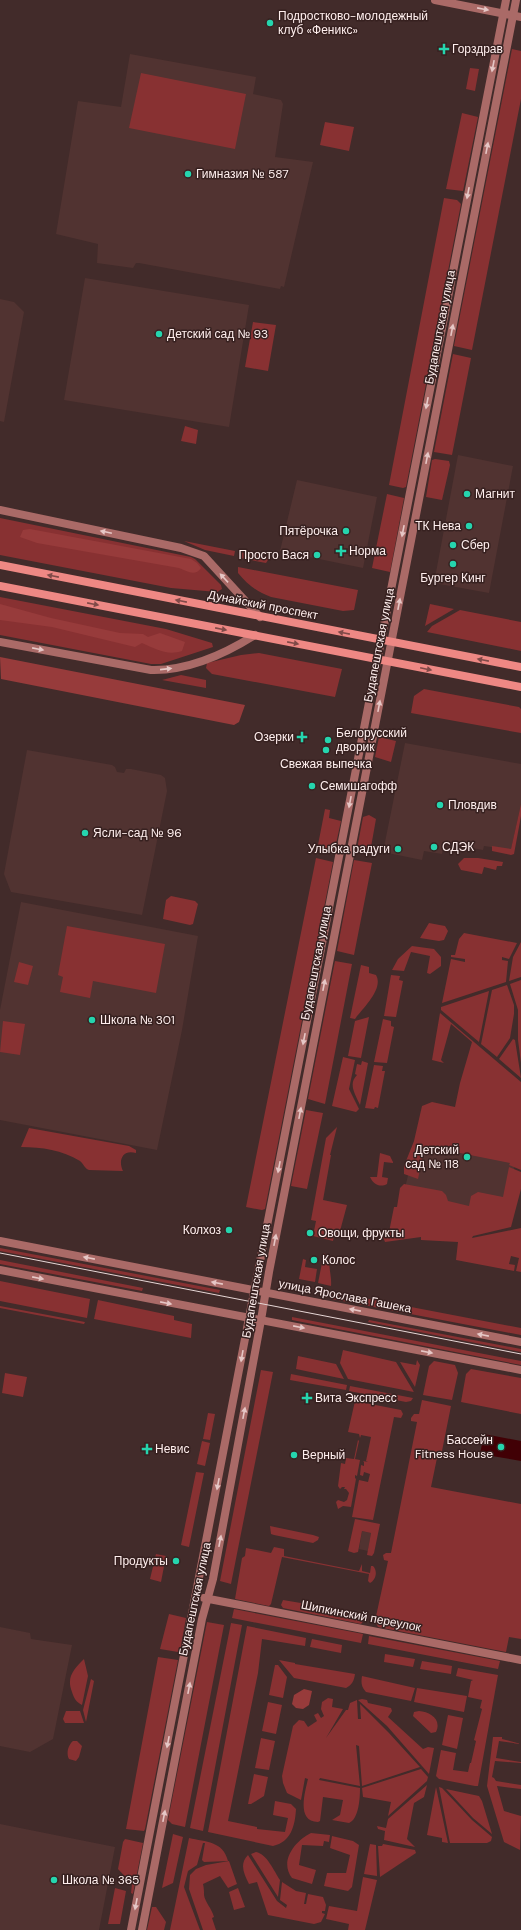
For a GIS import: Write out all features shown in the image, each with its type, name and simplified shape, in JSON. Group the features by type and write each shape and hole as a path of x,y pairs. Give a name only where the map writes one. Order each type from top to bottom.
{"main road":[{"name":"Дунайский проспект","path":"0,566 521,667"},
{"path":"0,586 521,688"}],"street":[{"path":"435,0 517,16"},
{"name":"Будапештская улица","path":"131,1930 506,0"},
{"name":"Будапештская улица","path":"142,1930 207,1598 213,1579 265,1292 388,661 517,16 516,0"},
{"path":"0,510 181,548 204,556 260,617"},
{"path":"0,642 150,670 165,670 186,666 237,647 255,635"},
{"name":"улица Ярослава Гашека","path":"0,1241 521,1342"},
{"path":"0,1270 521,1370"},
{"name":"Шипкинский переулок","path":"196,1596 521,1660"}],"shaded area":[{"path":"512,49 521,51 521,99 472,350 454,346"},
{"name":"Гимназия № 587","path":"130,54 256,77 253,94 281,100 283,104 275,157 313,162 284,287 281,286 280,289 139,263 136,263 133,268 97,263 98,244 56,234 78,101 121,107"},
{"path":"470,68 479,69 475,91 466,89"},
{"path":"141,73 246,94 235,149 129,128"},
{"path":"462,113 478,117 463,191 446,189"},
{"path":"325,122 354,127 349,151 320,145"},
{"path":"444,198 457,200 461,204 406,487 403,488 389,485"},
{"name":"Детский сад № 93","path":"85,278 249,305 229,427 64,400"},
{"path":"0,299 14,302 24,312 4,422 0,421"},
{"path":"253,322 276,325 268,371 245,367"},
{"path":"453,354 471,358 452,455 434,452"},
{"path":"185,426 198,430 196,444 181,441"},
{"path":"458,455 513,466 489,593 434,583"},
{"path":"432,460 449,461 450,465 442,500 426,497"},
{"path":"297,480 377,497 363,568 280,551"},
{"path":"387,494 404,498 390,572 372,568"},
{"path":"0,518 191,557 195,559 221,585 222,589 217,592 171,588 0,555"},
{"path":"30,529 191,559 201,568 199,571 194,573 179,568 37,543 20,537 23,530"},
{"path":"184,541 235,551 234,556 205,550"},
{"path":"241,552 270,557 266,563 240,558"},
{"path":"238,567 358,590 354,610 343,611 271,597 261,593 249,585 238,573"},
{"path":"0,597 166,629 212,643 213,647 161,664 151,664 0,635"},
{"path":"0,604 51,618 120,633 143,634 148,637 160,633 185,642 182,651 171,653 142,643 135,647 52,627 0,620"},
{"path":"430,604 454,609 425,626"},
{"path":"460,610 521,622 521,651 427,632 432,626"},
{"path":"259,653 342,669 335,697 212,674 206,668 207,663 241,655"},
{"path":"0,657 245,705 239,722 234,725 1,679"},
{"path":"181,675 206,680 206,688 162,680"},
{"path":"424,689 519,707 521,709 521,733 411,713 414,696"},
{"path":"379,737 396,741 391,762 375,757"},
{"path":"405,743 521,764 521,804 511,850 484,846 483,850 444,843 442,854 424,851 422,860 383,852"},
{"name":"Ясли-сад № 96","path":"27,750 112,765 115,767 117,772 124,773 126,769 131,769 161,775 165,778 167,791 142,915 11,892 4,874"},
{"path":"521,804 521,816 514,854 511,855 492,851 492,846 511,849"},
{"path":"325,809 330,810 329,818 341,821 334,853 317,850"},
{"path":"369,815 376,819 371,847 368,851 361,852 357,849 363,817"},
{"path":"316,858 333,862 265,1209 262,1210 246,1207"},
{"path":"464,858 478,858 503,862 502,866 497,866 496,870 484,867 482,874 461,870 458,864"},
{"path":"354,860 372,863 354,955 337,951"},
{"path":"171,896 195,901 198,904 193,924 190,925 163,919 166,900"},
{"name":"Школа № 301","path":"21,902 198,936 182,1030 157,1150 0,1120 0,1010"},
{"path":"429,923 445,926 448,931 444,940 439,941 420,938"},
{"path":"67,926 165,944 156,993 93,981 90,998 60,992 63,977 58,975"},
{"path":"464,933 517,943 509,959 502,957 502,960 508,961 506,982 442,1003 451,959 465,962 465,959 451,957 451,955 455,955 459,939"},
{"path":"521,942 521,977 509,981 513,957"},
{"path":"412,946 434,949 441,957 441,966 430,974 427,973 430,956 411,952 404,971 392,970 398,959"},
{"path":"335,961 352,964 325,1104 308,1099"},
{"path":"19,962 33,966 28,985 14,982"},
{"path":"361,965 369,967 369,973 376,975 378,980 372,998 355,1019 350,1018"},
{"path":"391,975 400,976 399,980 403,981 396,1017 384,1016"},
{"path":"521,980 521,1063 518,1040 518,1010 510,984"},
{"path":"507,985 514,1005 514,1014 510,1038 497,1057 481,1044 492,990"},
{"path":"489,991 479,1042 441,1010 441,1007"},
{"path":"440,1013 521,1082 521,1170 509,1165 510,1163 425,1146 418,1179 404,1174 404,1166 414,1141 422,1106 432,1102 455,1107 460,1083 472,1042 451,1024 441,1060 444,1063 432,1060"},
{"path":"369,1017 361,1058 348,1056 355,1021"},
{"path":"383,1019 391,1021 391,1026 394,1027 387,1063 374,1062"},
{"path":"3,1021 25,1024 20,1055 0,1052"},
{"path":"513,1039 515,1040 521,1078 499,1059"},
{"path":"343,1057 355,1060 349,1089 359,1109 356,1112 332,1106"},
{"path":"362,1061 368,1063 360,1105 354,1093 353,1082 357,1075 355,1074 357,1064 361,1065"},
{"path":"374,1065 383,1066 382,1071 385,1071 378,1108 375,1107 374,1109 365,1108"},
{"path":"306,1110 323,1113 307,1189 291,1186"},
{"name":"Детский сад № 118","path":"433,1112 521,1132 503,1228 400,1209 410,1167"},
{"path":"337,1127 330,1155 323,1200 347,1205 340,1231 341,1236 334,1235 333,1241 313,1236 316,1221 311,1220 326,1138"},
{"path":"29,1128 129,1146 136,1150 136,1153 131,1152 124,1154 121,1160 123,1171 89,1170 80,1161 66,1154 44,1149 21,1147"},
{"path":"380,1153 390,1156 393,1162 384,1162 382,1177 388,1178 387,1184 382,1186 375,1183 370,1177 377,1177"},
{"path":"509,1167 521,1172 521,1189 511,1227 473,1236 472,1238 521,1228 521,1272 516,1271 519,1258 511,1256 509,1264 515,1265 514,1271 456,1260 458,1242 421,1240 421,1237 385,1242 383,1237 388,1237 394,1207 397,1207 400,1188 404,1184 442,1191 446,1195 448,1201 469,1206 471,1196 478,1192 503,1197"},
{"path":"0,1248 220,1290 219,1293 0,1251"},
{"path":"324,1253 330,1259 329,1266 331,1286 318,1283"},
{"path":"303,1259 306,1260 305,1267 317,1269 315,1282 299,1279"},
{"path":"0,1260 143,1288 142,1291 0,1264"},
{"path":"0,1281 90,1299 87,1318 0,1301"},
{"path":"333,1292 521,1328 521,1335 332,1299"},
{"path":"98,1300 174,1316 174,1320 192,1324 191,1338 94,1319"},
{"path":"0,1306 85,1322 84,1324 0,1308"},
{"path":"292,1317 521,1361 521,1365 292,1320"},
{"path":"369,1320 521,1349 521,1352 368,1322"},
{"path":"343,1350 396,1362 414,1392 348,1379 340,1363"},
{"path":"298,1356 336,1364 344,1379 296,1369"},
{"path":"417,1360 420,1365 415,1387 400,1362 416,1365"},
{"path":"434,1361 455,1365 458,1373 452,1400 423,1395 429,1366"},
{"path":"471,1369 521,1378 521,1414 461,1402 466,1374"},
{"path":"261,1370 273,1372 231,1584 220,1581"},
{"path":"5,1373 27,1377 23,1397 2,1393"},
{"path":"291,1374 347,1385 346,1390 290,1380"},
{"path":"350,1386 413,1398 411,1401 406,1402 349,1391"},
{"path":"422,1400 451,1406 441,1456 437,1458 431,1487 521,1504 521,1639 509,1637 506,1652 378,1627 375,1621 388,1561 384,1560 383,1555 386,1553 391,1553 417,1422 411,1421 411,1418 414,1414 419,1414"},
{"path":"355,1401 401,1410 403,1414 401,1418 394,1417 373,1520 352,1517 359,1480 368,1482 370,1474 364,1472 363,1476 360,1475 361,1465 364,1466 363,1461 368,1462 366,1461 371,1437 361,1435 360,1438 359,1434 348,1432"},
{"path":"208,1413 215,1414 210,1440 203,1439"},
{"name":"Бассейн Fitness House","path":"484,1434 521,1441 521,1461 480,1454"},
{"path":"358,1440 355,1459 360,1460 357,1476 355,1475 356,1479 351,1507 343,1506 338,1509 336,1502 338,1500 344,1502 347,1500 349,1493 346,1489 344,1489 345,1487 340,1489 338,1486 341,1463 345,1464 346,1458 354,1459"},
{"path":"202,1441 210,1443 205,1466 197,1464"},
{"path":"196,1472 204,1473 189,1547 181,1545"},
{"path":"355,1519 380,1524 374,1553 372,1556 367,1555 371,1533 362,1531 358,1552 354,1553 348,1551"},
{"path":"270,1526 319,1537 318,1540 313,1543 274,1535 271,1534"},
{"path":"362,1531 371,1533 368,1551 359,1549"},
{"path":"274,1547 284,1549 284,1556 359,1571 362,1564 362,1571 370,1573 371,1566 373,1566 375,1568 376,1575 374,1580 370,1583 368,1581 369,1574 282,1557 271,1604 269,1606 235,1599 242,1558 245,1556 246,1548 271,1553"},
{"path":"156,1554 166,1556 161,1582 150,1579"},
{"path":"283,1600 360,1613 364,1614 365,1619 361,1624 283,1608 281,1605"},
{"path":"234,1609 363,1634 361,1643 232,1618"},
{"path":"169,1614 186,1618 180,1651 178,1652 160,1649"},
{"path":"207,1622 224,1625 185,1827 172,1824 168,1820"},
{"path":"231,1623 242,1625 203,1831 190,1828"},
{"path":"247,1626 306,1638 305,1646 262,1639 258,1673 228,1821 257,1827 257,1829 285,1832 288,1818 273,1815 275,1801 291,1804 296,1809 295,1821 291,1832 284,1841 273,1846 208,1832"},
{"path":"0,1627 30,1633 31,1639 72,1645 53,1739 30,1752 0,1746"},
{"path":"369,1636 500,1661 498,1669 368,1644"},
{"path":"312,1639 342,1645 341,1653 310,1647"},
{"path":"385,1654 415,1659 413,1667 384,1662"},
{"path":"158,1657 178,1660 145,1829 144,1831 126,1829"},
{"path":"84,1659 88,1676 82,1705 74,1698 70,1687 70,1682 74,1670"},
{"path":"279,1660 355,1674 355,1676 351,1684 346,1688 294,1678"},
{"path":"422,1661 452,1666 451,1674 420,1669"},
{"path":"275,1665 278,1665 287,1677 283,1698 269,1695"},
{"path":"458,1668 498,1675 478,1786 439,1779 436,1776 441,1750 456,1753 453,1770 468,1772 476,1741 474,1740 482,1709 480,1708 482,1700 468,1697 471,1681 473,1680 456,1676"},
{"path":"362,1676 415,1688 411,1701 366,1692 362,1684"},
{"path":"91,1679 94,1681 86,1722 83,1710"},
{"path":"417,1688 467,1696 464,1712 414,1702"},
{"path":"304,1689 312,1691 309,1705 303,1709 296,1708 292,1704 294,1695"},
{"path":"328,1698 333,1699 332,1707 343,1709 326,1738 346,1710 348,1710 350,1703 357,1700 358,1719 361,1719 360,1704 420,1767 362,1786 359,1746 356,1745 360,1786 320,1778 319,1780 360,1788 357,1813 349,1823 332,1820 340,1815 343,1800 323,1797 320,1821 311,1821 304,1812 304,1798 308,1779 305,1778 301,1800 287,1793 283,1783 282,1776 293,1726 299,1720 304,1721 308,1727 317,1721 314,1715 318,1713 321,1718 324,1716 321,1709 322,1702"},
{"path":"358,1700 367,1700 368,1703 391,1708 392,1711 388,1717 423,1749 428,1747 434,1748 429,1774 387,1726"},
{"path":"268,1702 282,1705 276,1734 262,1731"},
{"path":"66,1711 80,1711 84,1723 65,1723 63,1719"},
{"path":"419,1711 434,1717 437,1723 436,1732 431,1733 413,1716 414,1712"},
{"path":"448,1715 463,1718 457,1749 442,1745"},
{"path":"493,1737 502,1737 502,1739 521,1744 499,1741 496,1758 521,1763 495,1761 492,1777 496,1781 521,1785 521,1789 497,1786 504,1811 521,1816 520,1850 504,1842 487,1786"},
{"path":"261,1738 275,1741 269,1770 255,1768"},
{"path":"73,1741 77,1741 82,1746 79,1757 76,1761 69,1759 68,1755 69,1747"},
{"path":"421,1769 428,1777 427,1781 388,1816 391,1802 363,1797 362,1788"},
{"path":"254,1774 268,1777 264,1796 251,1804 248,1804"},
{"path":"427,1785 424,1797 414,1803 407,1839 415,1847 384,1840 385,1831 378,1829 377,1826 386,1828 388,1819"},
{"path":"436,1787 448,1843 442,1842 442,1838 427,1835"},
{"path":"439,1787 442,1788 472,1820 492,1837 491,1841 487,1843 450,1843"},
{"path":"446,1789 479,1796 482,1801 492,1834 473,1818"},
{"name":"Школа № 365","path":"0,1824 115,1847 99,1930 0,1930"},
{"path":"311,1833 330,1835 329,1842 324,1841 323,1846 302,1845 299,1865 316,1870 312,1884 292,1878 288,1872 287,1865 288,1858 295,1846 299,1841"},
{"path":"173,1834 183,1837 173,1883 162,1888"},
{"path":"332,1836 353,1841 359,1845 352,1887 348,1891 324,1886 327,1873 346,1873 350,1855 330,1848"},
{"path":"189,1838 218,1846 226,1854 228,1861 204,1862 202,1860 205,1843 203,1843 197,1865 188,1871 184,1887 200,1930 170,1930"},
{"path":"125,1839 143,1843 133,1894 131,1893 132,1884 118,1869 123,1842"},
{"path":"370,1844 376,1845 377,1876 364,1874"},
{"path":"383,1844 415,1850 416,1853 380,1877 378,1846 382,1846"},
{"path":"256,1852 260,1853 267,1859 280,1880 278,1897 251,1854"},
{"path":"248,1855 277,1901 286,1908 287,1905 280,1900 282,1882 296,1891 306,1893 304,1904 306,1904 308,1894 323,1897 326,1905 325,1911 322,1911 322,1913 325,1914 321,1922 314,1924 268,1915 257,1882 249,1884 244,1873 243,1865 245,1858"},
{"path":"229,1861 237,1884 228,1888 220,1876 203,1884 204,1895 213,1914 214,1917 212,1918 216,1930 203,1930 189,1889 190,1875 196,1869 206,1865"},
{"path":"363,1877 377,1880 365,1930 348,1930 349,1924 326,1919 329,1906 357,1911"},
{"path":"115,1888 126,1891 120,1924 108,1924"},
{"path":"238,1888 245,1907 234,1910 229,1892"},
{"path":"152,1907 156,1907 166,1922 164,1930 147,1930"}],"tram line":[{"path":"0,1253 521,1354"}],"place":[{"name":"Подростково-молодежный клуб «Феникс»","path":"270,23"},
{"name":"Горздрав","path":"444,49"},
{"name":"Гимназия № 587","path":"188,174"},
{"name":"Детский сад № 93","path":"159,334"},
{"name":"Магнит","path":"467,494"},
{"name":"ТК Нева","path":"469,526"},
{"name":"Пятёрочка","path":"346,531"},
{"name":"Сбер","path":"453,545"},
{"name":"Норма","path":"341,551"},
{"name":"Просто Вася","path":"317,555"},
{"name":"Бургер Кинг","path":"453,564"},
{"name":"Озерки","path":"302,737"},
{"name":"Белорусский дворик","path":"328,740"},
{"name":"Свежая выпечка","path":"326,750"},
{"name":"Семишагофф","path":"312,786"},
{"name":"Пловдив","path":"440,805"},
{"name":"Ясли-сад № 96","path":"85,833"},
{"name":"СДЭК","path":"434,847"},
{"name":"Улыбка радуги","path":"398,849"},
{"name":"Школа № 301","path":"92,1020"},
{"name":"Детский сад № 118","path":"467,1157"},
{"name":"Колхоз","path":"229,1230"},
{"name":"Овощи, фрукты","path":"310,1233"},
{"name":"Колос","path":"314,1260"},
{"name":"Вита Экспресс","path":"307,1398"},
{"name":"Бассейн Fitness House","path":"501,1447"},
{"name":"Невис","path":"147,1449"},
{"name":"Верный","path":"294,1455"},
{"name":"Продукты","path":"176,1561"},
{"name":"Школа № 365","path":"54,1880"}]}
